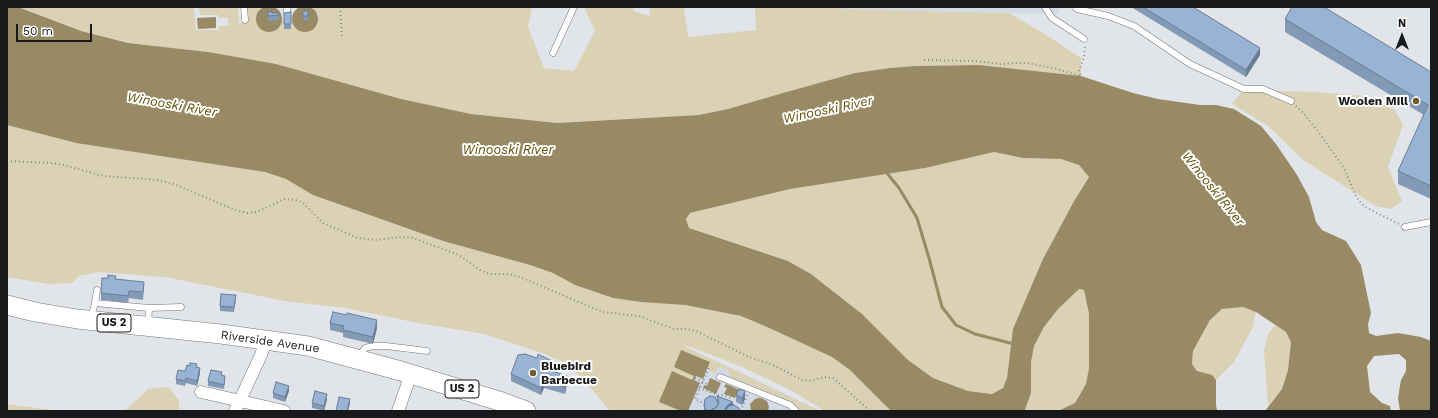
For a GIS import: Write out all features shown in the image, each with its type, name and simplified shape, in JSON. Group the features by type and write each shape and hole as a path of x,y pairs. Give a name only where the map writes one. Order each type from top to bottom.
{"main road":[{"name":"Riverside Avenue","path":"7,305 35,312 92,312 148,317 266,340 308,346 357,358 411,374 499,401 526,411"}],"street":[{"path":"237,406 266,340"},
{"path":"398,411 411,374"},
{"path":"201,392 237,406 284,411"}],"lane":[{"path":"244,7 245,20"},
{"path":"553,53 574,7"},
{"path":"1045,7 1052,18 1084,39"},
{"path":"1075,7 1077,9 1108,16 1134,26 1190,64 1244,89 1263,89 1291,101"},
{"path":"1405,227 1431,222"},
{"path":"92,312 96,290"},
{"path":"148,317 181,307"},
{"path":"357,358 364,348 373,346 427,351"},
{"path":"720,377 790,405 796,411"}],"path":[{"path":"340,7 342,38"},
{"path":"924,60 976,61 1000,64 1027,63 1053,68 1081,76 1079,71 1084,57 1084,39"},
{"path":"1291,101 1309,119 1344,168 1360,203 1405,227"},
{"path":"7,161 51,163 64,165 103,176 158,180 174,184 235,210 247,213 257,212 284,199 302,202 323,223 358,238 375,240 403,237 413,238 459,255 480,270 489,274 508,274 520,277 598,310 649,318 667,327 696,331 747,356 775,366 802,380 811,381 824,377 833,378 870,411"},
{"path":"705,404 695,399 708,368"},
{"path":"695,378 707,384"},
{"path":"699,388 733,399"},
{"path":"724,401 725,388"},
{"path":"742,410 750,389"},
{"path":"741,404 740,406 742,410"}],"shaded area":[{"path":"18,7 194,7 196,30 219,30 219,26 228,26 228,18 219,18 218,15 200,15 199,7 238,7 239,23 247,23 248,7 264,7 260,9 284,19 285,29 292,19 297,29 306,32 310,31 316,26 318,22 318,14 312,7 532,7 528,27 544,68 574,71 595,31 584,7 633,7 634,11 649,16 650,7 684,7 688,37 756,30 755,7 843,7 843,9 1009,13 1081,58 1081,76 979,65 890,68 855,73 728,109 699,115 557,123 471,114 401,99 208,52 128,43 81,31"},
{"path":"843,7 1059,7 1059,14 843,9"},
{"path":"1243,90 1313,92 1367,96 1395,110 1403,125 1388,167 1402,201 1391,209 1376,206 1303,160 1268,126 1232,104"},
{"path":"7,125 76,143 265,172 286,179 313,195 443,241 530,265 553,273 575,285 613,298 641,302 685,305 741,316 832,357 850,370 891,411 825,411 790,390 742,367 694,348 682,345 820,411 801,411 793,403 731,377 728,370 719,367 715,373 709,371 710,368 708,367 710,362 674,367 694,375 692,380 659,402 681,411 610,411 585,381 564,362 542,353 484,334 418,323 345,308 285,301 165,277 98,272 79,276 72,283 48,284 7,277"},
{"path":"994,152 1023,158 1061,159 1079,165 1089,177 1073,203 1011,348 1007,378 1003,388 992,394 968,391 933,378 908,360 862,314 811,274 788,261 689,228 686,219 690,213 790,189 925,168"},
{"path":"1079,289 1084,290 1089,314 1089,368 1086,384 1075,403 1060,411 1026,411 1025,410 1031,393 1031,362 1034,346 1044,327 1058,308"},
{"path":"1243,307 1256,312 1253,327 1234,362 1216,380 1212,375 1197,371 1192,364 1193,351 1210,320 1222,309"},
{"path":"1275,325 1286,332 1291,342 1288,370 1282,389 1268,406 1264,351 1268,334"},
{"path":"679,344 736,370 820,411 647,411"},
{"path":"168,387 179,400 179,411 119,411 127,409 148,389"},
{"path":"7,404 59,411 7,411"}],"water":[{"path":"269,6 278,10 282,19 278,28 269,32 260,28 256,19 260,10"},
{"path":"305,6 314,10 318,19 314,28 305,32 296,28 292,19 296,10"},
{"name":"Winooski River","path":"7,7 18,7 81,31 128,43 208,52 276,64 401,99 471,114 557,123 699,115 728,109 855,73 890,68 979,65 1081,76 1133,93 1158,99 1200,105 1216,105 1234,109 1261,126 1276,144 1297,175 1309,197 1316,222 1322,230 1346,241 1361,265 1371,313 1368,324 1369,333 1376,336 1398,333 1421,337 1431,341 1431,411 1400,411 1398,398 1401,380 1406,371 1406,360 1399,354 1374,356 1367,366 1370,392 1382,403 1390,406 1391,411 1265,411 1282,389 1288,370 1291,342 1286,332 1256,312 1243,307 1222,309 1210,320 1193,351 1192,364 1197,371 1212,375 1216,380 1217,411 1058,411 1075,403 1086,384 1089,368 1089,314 1084,290 1079,289 1058,309 1044,327 1034,346 1031,362 1031,393 1025,410 1026,411 891,411 850,370 832,357 741,316 685,305 641,302 613,298 575,285 553,273 530,265 443,241 313,195 286,179 265,172 76,143 7,125","holes":["994,152 1023,158 1061,159 1079,165 1089,177 1073,203 1043,259 1013,329 1007,378 1003,388 992,394 968,391 933,378 908,360 862,314 811,274 788,261 689,228 686,219 690,213 790,189 925,168"]},
{"path":"216,17 216,28 198,29 197,18"},
{"path":"681,350 710,362 703,379 696,376 694,380 700,383 688,411 681,411 659,402 672,371 692,380 694,376 674,367"},
{"path":"710,378 721,383 716,394 703,388 704,385 707,386"},
{"path":"726,384 742,391 737,393 735,398 724,394 727,388 724,387"},
{"path":"758,398 767,401 769,407 768,411 751,411 750,404"}],"building":[{"path":"1143,7 1193,7 1260,48 1246,70"},
{"name":"Woolen Mill","path":"1292,7 1324,7 1431,72 1431,186 1398,171 1428,105 1285,19"},
{"path":"303,11 308,11 308,16 303,16"},
{"path":"268,12 279,13 279,15 268,16"},
{"path":"291,12 291,24 284,24 284,13"},
{"path":"108,275 116,276 115,279 144,282 143,292 129,291 128,296 101,293 102,278 108,278"},
{"path":"221,294 236,295 234,307 220,306"},
{"path":"333,312 347,315 347,313 377,320 373,337 343,330 344,326 330,323"},
{"name":"Bluebird Barbecue","path":"525,354 537,358 538,354 552,361 552,371 567,376 565,387 544,381 541,388 511,374 518,355"},
{"path":"190,363 197,364 196,367 200,368 197,381 186,378 185,381 176,379 178,370 185,371 187,365 190,366"},
{"path":"211,370 222,372 221,375 225,376 224,385 208,381"},
{"path":"276,382 289,386 285,397 273,393"},
{"path":"739,389 745,391 742,398 736,395"},
{"path":"315,391 327,394 324,406 312,403"},
{"path":"710,396 715,397 718,403 717,407 711,411 706,410 704,406 705,399"},
{"path":"717,396 733,402 725,408 725,411 713,411 711,410 717,407 719,402"},
{"path":"339,397 350,399 347,411 336,411"},
{"path":"734,405 739,408 740,411 725,411 729,406"}],"waterway":[{"path":"886,172 899,188 917,218 942,307 956,325 975,334 1014,344"}],"place":[{"name":"Woolen Mill","path":"1416,101"},
{"name":"Bluebird Barbecue","path":"533,373"}]}
